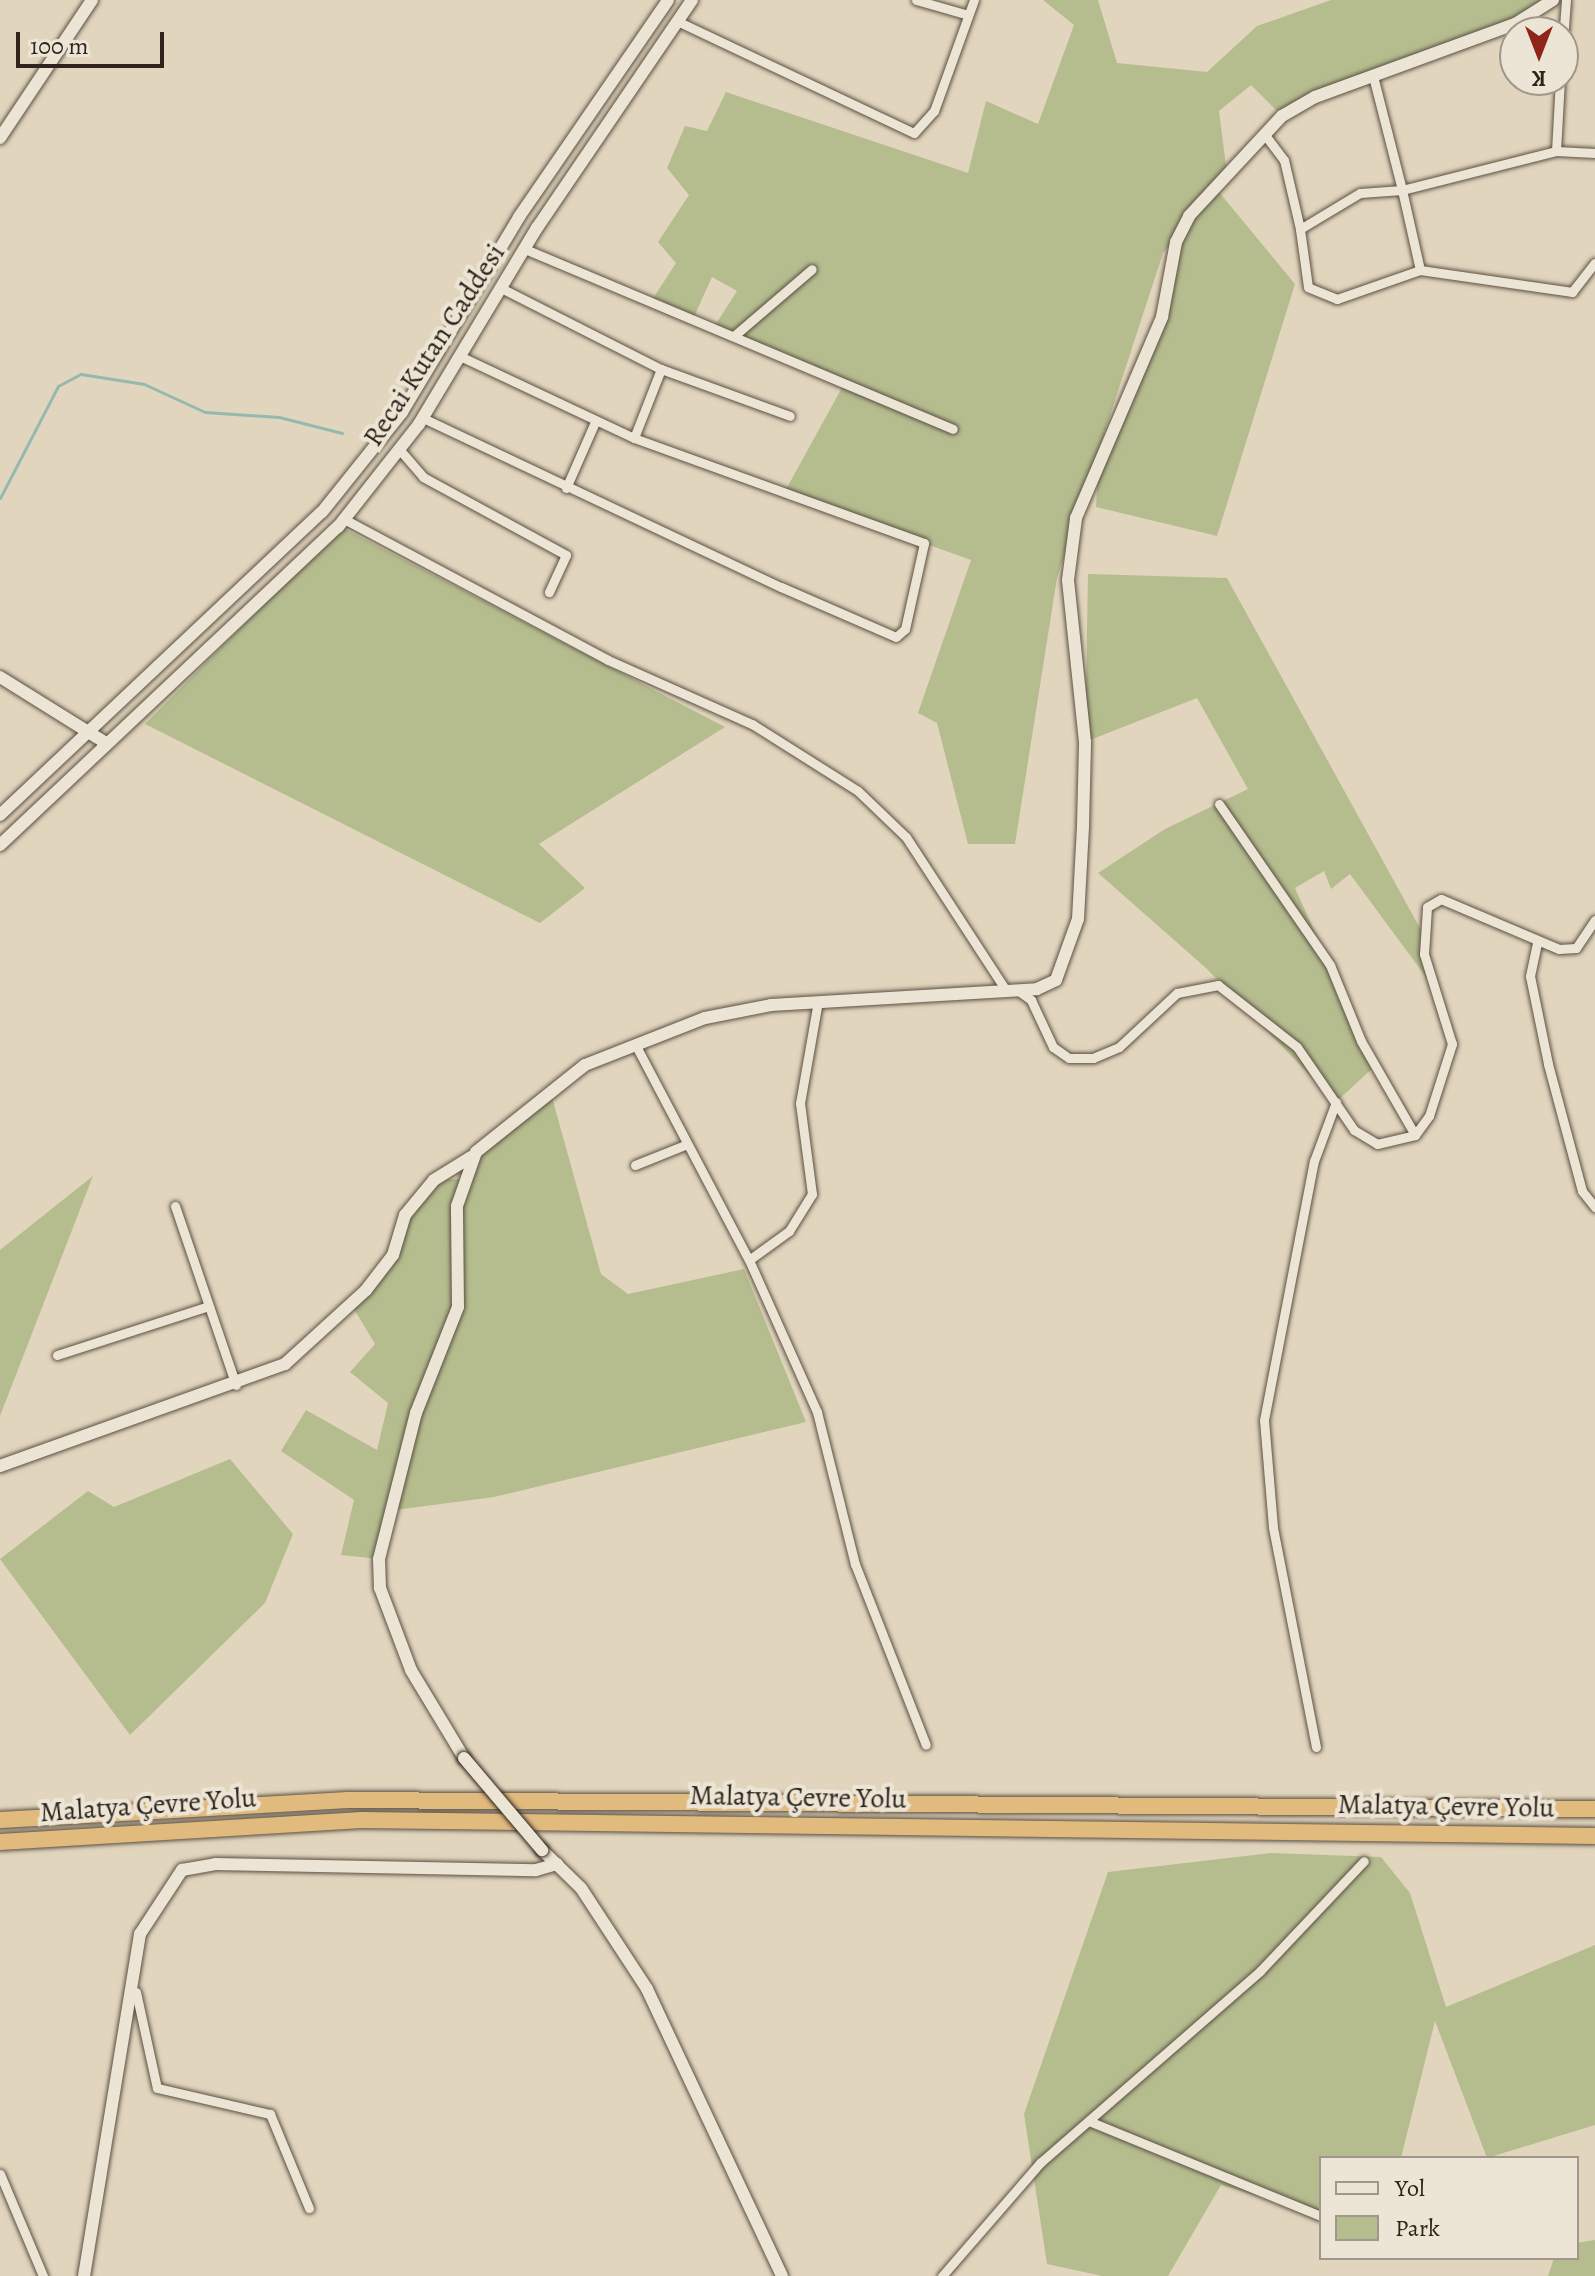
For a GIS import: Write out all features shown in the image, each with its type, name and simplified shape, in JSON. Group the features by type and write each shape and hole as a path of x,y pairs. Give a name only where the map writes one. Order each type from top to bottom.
{"highway":[{"name":"Malatya Çevre Yolu","path":"0,1820 348,1800 1595,1809"},
{"name":"Malatya Çevre Yolu","path":"0,1842 361,1820 1595,1836"}],"street":[{"path":"0,138 92,0"},
{"name":"Recai Kutan Caddesi","path":"0,815 317,517 349,479 402,412 519,217 668,0"},
{"name":"Recai Kutan Caddesi","path":"0,845 344,519 423,418 525,249 692,0"},
{"path":"916,0 965,14"},
{"path":"677,21 914,133 934,111 965,14 974,0"},
{"path":"1037,1010 1056,980 1078,919 1085,742 1068,580 1076,518 1162,317 1176,242 1189,216 1265,135 1315,97 1515,24 1553,0"},
{"path":"1373,76 1420,270"},
{"path":"1556,151 1559,96"},
{"path":"1265,135 1284,160 1300,229 1308,287 1337,299 1420,270 1572,292 1595,263"},
{"path":"1300,229 1360,193 1402,190 1556,151 1595,153"},
{"path":"525,249 953,429"},
{"path":"735,335 812,269"},
{"path":"501,288 661,369 790,416"},
{"path":"423,418 566,488 896,637 905,629 924,543 634,438 460,356"},
{"path":"634,438 661,369"},
{"path":"566,488 595,422"},
{"path":"399,449 423,477 566,555 549,592"},
{"path":"344,519 608,660 739,716 858,791 906,837 1011,989 1037,1010 1053,1047 1069,1058 1093,1058 1119,1047 1177,993 1218,985 1297,1047 1354,1130 1377,1144 1415,1135 1443,1083 1452,1044 1424,954 1427,907 1441,899 1537,943 1576,948 1595,920"},
{"path":"0,677 106,743"},
{"path":"1219,804 1330,965 1361,1041 1415,1135"},
{"path":"1537,943 1530,976 1548,1064 1582,1191 1595,1207"},
{"path":"0,1466 236,1386 285,1364 366,1290 393,1255 405,1215 434,1180 476,1152 585,1065 705,1018 818,1001 1011,989 1056,980"},
{"path":"749,1260 789,1231 812,1194 800,1103 818,1001"},
{"path":"635,1044 685,1145 749,1260 817,1412 855,1564 926,1745"},
{"path":"1316,1747 1273,1527 1264,1420 1314,1161 1336,1102"},
{"path":"635,1165 685,1145"},
{"path":"476,1152 457,1206 458,1307 416,1413 379,1559 380,1588 411,1670 464,1758 557,1864 647,1989 782,2276"},
{"path":"175,1206 206,1307 236,1386"},
{"path":"57,1355 206,1307"},
{"path":"942,2276 995,2209 1089,2121 1271,1961 1364,1861"},
{"path":"84,2276 136,1992 140,1934 182,1870 215,1864 536,1870 557,1864"},
{"path":"136,1992 157,2088 270,2114 309,2208"},
{"path":"1089,2121 1319,2215"},
{"path":"0,2174 43,2276"}],"green space":[{"path":"1043,0 1098,0 1117,63 1207,72 1257,26 1331,0 1545,0 1532,14 1499,16 1499,27 1282,116 1251,85 1219,111 1228,181 1219,192 1295,284 1217,536 1096,507 1099,454 1158,330 1184,229 1163,253 1057,578 1015,844 968,844 937,723 918,713 971,560 784,493 844,384 714,327 737,291 712,277 693,319 650,303 676,263 658,242 689,195 667,168 685,126 707,131 726,92 968,173 986,101 1038,124 1074,25"},
{"path":"341,527 725,727 539,844 585,888 540,923 145,724"},
{"path":"1088,574 1227,578 1421,930 1440,996 1350,874 1331,889 1324,871 1295,888 1375,1066 1336,1102 1206,968 1098,873 1165,829 1248,789 1197,698 1085,742"},
{"path":"550,1090 601,1274 628,1294 744,1269 806,1422 494,1497 395,1510 379,1559 341,1555 354,1500 281,1451 306,1410 377,1450 388,1403 350,1372 375,1344 351,1304 393,1255 405,1215 434,1180 462,1179 476,1152"},
{"path":"93,1176 0,1416 0,1250"},
{"path":"230,1459 293,1534 265,1603 130,1735 0,1559 88,1491 114,1507"},
{"path":"1271,1853 1381,1857 1410,1893 1446,2007 1595,1945 1595,2125 1486,2156 1435,2021 1401,2156 1319,2156 1319,2214 1221,2185 1168,2276 1102,2276 1047,2264 1024,2114 1108,1872"},
{"path":"1595,2240 1595,2276 1548,2276 1553,2260 1579,2260 1579,2243"}],"waterway":[{"path":"0,498 58,386 81,374 144,384 205,412 279,417 342,433"}]}
